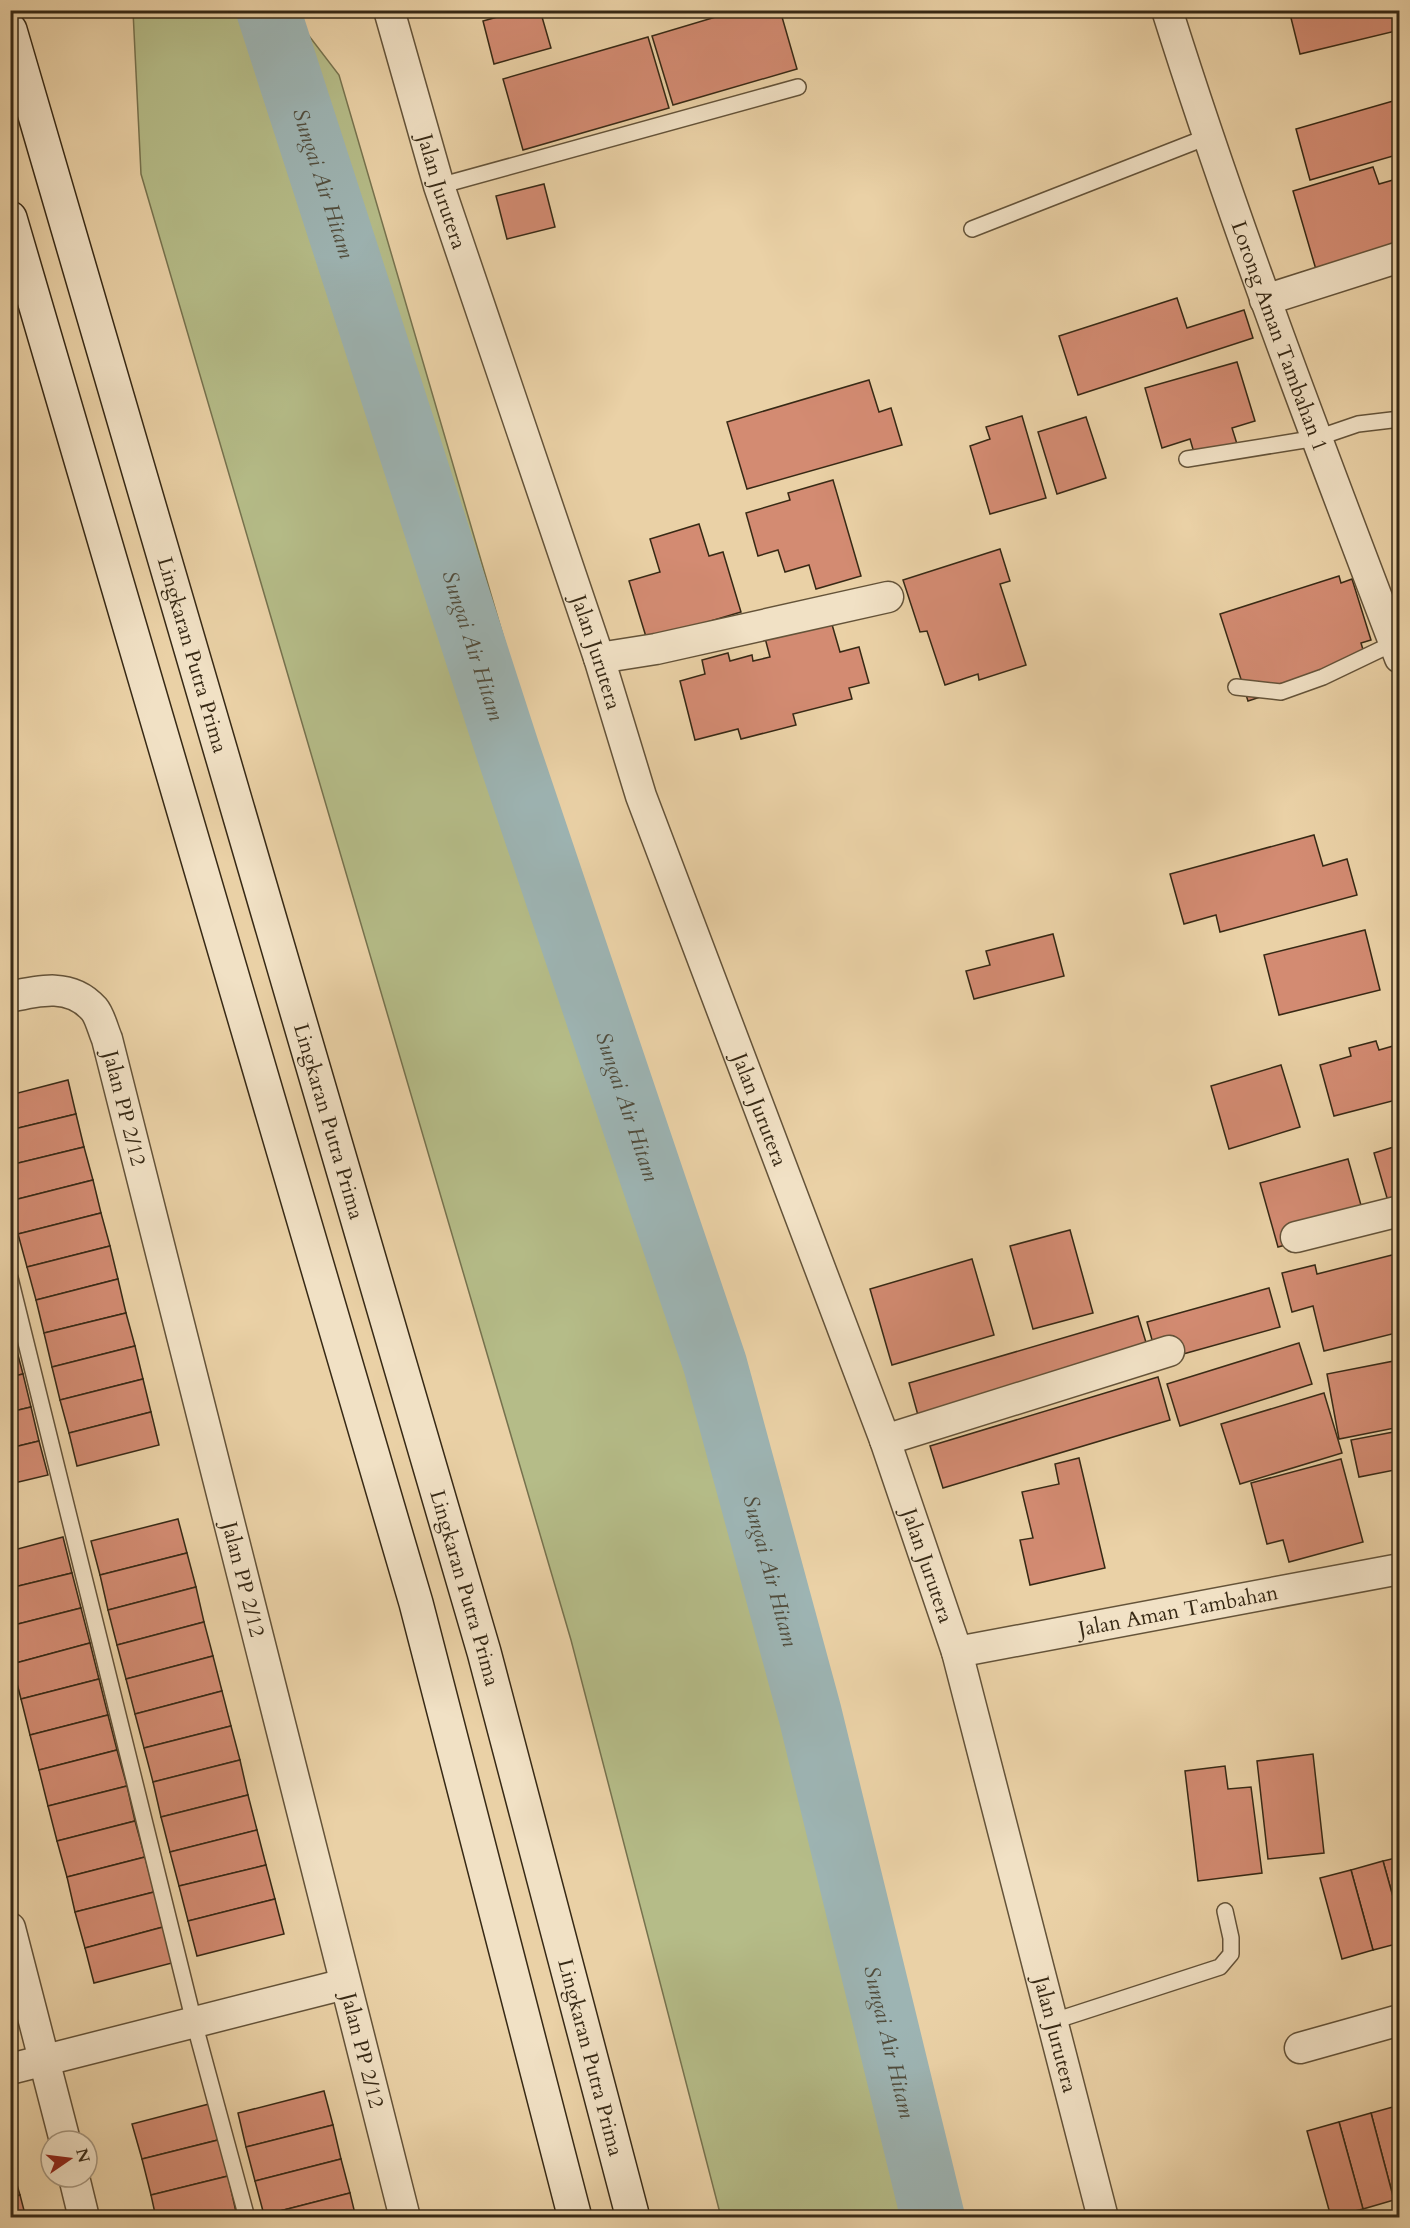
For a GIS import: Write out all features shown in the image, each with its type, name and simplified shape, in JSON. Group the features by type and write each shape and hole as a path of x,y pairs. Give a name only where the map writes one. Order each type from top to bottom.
{"main road":[{"name":"Lingkaran Putra Prima","path":"10,30 484,1652 633,2217"},
{"path":"10,218 416,1603 575,2217"}],"street":[{"name":"Jalan Jurutera","path":"389,10 439,186 599,658 641,796 885,1440 957,1652 1103,2217"},
{"name":"Lorong Aman Tambahan 1","path":"1167,10 1207,137 1265,300 1397,650"},
{"path":"1265,300 1400,257"},
{"path":"599,658 656,649 888,597"},
{"name":"Jalan PP 2/12","path":"20,994 50,988 81,999 95,1010 107,1039 405,2217"},
{"path":"1296,1237 1400,1211"},
{"path":"885,1440 1169,1351"},
{"name":"Jalan Aman Tambahan","path":"957,1652 1400,1569"},
{"path":"10,1928 62,2129"},
{"path":"10,2069 345,1984"},
{"path":"1300,2048 1400,2020"},
{"path":"77,2189 84,2217"}],"lane":[{"path":"439,186 798,87"},
{"path":"972,229 1207,137"},
{"path":"1187,459 1317,438 1358,424 1400,419"},
{"path":"1236,687 1281,692 1397,650"},
{"path":"10,1278 194,2022 247,2217"},
{"path":"1054,2021 1220,1966 1231,1954 1231,1938 1226,1911"}],"green space":[{"path":"133,11 290,11 339,75 780,1582 945,2217 721,2217 571,1640 141,174"}],"building":[{"path":"522,10 540,10 551,48 494,64 483,21"},
{"path":"739,10 780,10 797,69 673,105 652,36"},
{"path":"1289,10 1400,10 1400,30 1300,54"},
{"path":"648,37 669,108 523,150 503,79"},
{"path":"1400,99 1400,154 1310,180 1296,129"},
{"path":"1373,167 1379,184 1400,178 1400,234 1393,236 1398,250 1317,273 1293,191"},
{"path":"544,184 555,227 507,239 496,196"},
{"path":"1177,298 1187,328 1244,310 1253,338 1078,395 1059,336"},
{"path":"1237,362 1255,421 1232,428 1237,444 1195,456 1190,439 1162,448 1145,388"},
{"path":"869,380 879,412 891,408 902,445 747,489 727,422"},
{"path":"1022,416 1046,498 990,514 970,446 990,439 986,427"},
{"path":"1086,417 1106,478 1057,494 1038,432"},
{"path":"833,480 861,576 816,589 809,565 785,572 778,550 758,556 746,513 790,500 788,493"},
{"path":"699,524 709,556 723,552 741,612 647,640 629,581 660,572 650,539"},
{"path":"1000,549 1010,581 1000,584 1026,665 979,680 978,674 945,685 927,631 920,632 903,580"},
{"path":"1339,576 1341,583 1352,579 1371,640 1361,643 1367,663 1248,701 1220,614"},
{"path":"831,621 840,652 859,647 869,683 849,688 852,699 793,714 796,725 741,739 738,729 695,740 680,681 705,674 702,660 728,653 730,661 752,655 753,661 770,657 765,638"},
{"path":"1314,835 1323,866 1347,859 1357,895 1220,932 1216,915 1184,924 1170,874"},
{"path":"1365,930 1380,990 1279,1015 1264,955"},
{"path":"1053,934 1064,976 974,999 966,971 990,965 986,951"},
{"path":"1376,1041 1379,1050 1400,1044 1400,1099 1334,1116 1320,1065 1351,1056 1349,1048"},
{"path":"1281,1065 1300,1127 1229,1149 1211,1086"},
{"path":"68,1080 76,1114 10,1130 10,1095"},
{"path":"76,1114 84,1147 10,1165 10,1130"},
{"path":"1400,1145 1400,1212 1392,1215 1374,1153"},
{"path":"84,1147 93,1180 10,1201 10,1165"},
{"path":"1348,1159 1366,1223 1278,1247 1260,1183"},
{"path":"93,1180 101,1213 18,1234 10,1201"},
{"path":"101,1213 110,1246 27,1267 18,1234"},
{"path":"1070,1230 1093,1313 1033,1329 1010,1246"},
{"path":"110,1246 118,1279 36,1300 27,1267"},
{"path":"1400,1253 1400,1332 1324,1351 1313,1306 1292,1312 1282,1273 1315,1265 1317,1274"},
{"path":"972,1259 994,1335 892,1365 870,1289"},
{"path":"118,1279 126,1313 44,1333 36,1300"},
{"path":"1269,1288 1280,1327 1158,1361 1147,1322"},
{"path":"126,1313 135,1346 52,1367 44,1333"},
{"path":"1138,1316 1151,1359 921,1426 909,1383"},
{"path":"14,1340 23,1374 10,1377 10,1341"},
{"path":"1299,1343 1312,1384 1180,1426 1167,1384"},
{"path":"135,1346 143,1379 60,1400 52,1367"},
{"path":"1394,1361 1400,1392 1400,1427 1339,1439 1327,1374"},
{"path":"23,1374 31,1407 10,1412 10,1377"},
{"path":"1158,1377 1170,1420 943,1488 930,1446"},
{"path":"143,1379 151,1412 69,1433 60,1400"},
{"path":"1324,1393 1342,1453 1240,1484 1221,1424"},
{"path":"31,1407 39,1441 10,1448 10,1412"},
{"path":"151,1412 159,1445 77,1466 69,1433"},
{"path":"1399,1431 1400,1469 1359,1477 1351,1440"},
{"path":"39,1441 48,1475 10,1484 10,1448"},
{"path":"1079,1458 1105,1568 1030,1585 1020,1540 1033,1538 1022,1492 1059,1484 1055,1464"},
{"path":"1341,1459 1363,1542 1289,1562 1283,1540 1267,1544 1251,1483"},
{"path":"178,1519 187,1553 100,1575 91,1541"},
{"path":"63,1537 72,1573 10,1588 10,1551"},
{"path":"187,1553 196,1587 108,1610 100,1575"},
{"path":"72,1573 81,1608 10,1626 10,1588"},
{"path":"196,1587 204,1622 117,1645 108,1610"},
{"path":"81,1608 90,1643 12,1664 10,1626"},
{"path":"204,1622 213,1656 126,1679 117,1645"},
{"path":"90,1643 99,1679 21,1699 12,1664"},
{"path":"213,1656 222,1691 135,1714 126,1679"},
{"path":"99,1679 108,1715 30,1735 21,1699"},
{"path":"222,1691 231,1726 144,1748 135,1714"},
{"path":"108,1715 117,1750 39,1770 30,1735"},
{"path":"231,1726 240,1760 153,1782 144,1748"},
{"path":"117,1750 127,1786 48,1806 39,1770"},
{"path":"1313,1754 1324,1853 1268,1859 1257,1761"},
{"path":"240,1760 248,1795 161,1817 153,1782"},
{"path":"1225,1766 1228,1789 1251,1787 1262,1873 1198,1881 1185,1771"},
{"path":"127,1786 135,1821 57,1841 48,1806"},
{"path":"248,1795 257,1830 170,1852 161,1817"},
{"path":"135,1821 145,1857 67,1877 57,1841"},
{"path":"257,1830 266,1865 179,1886 170,1852"},
{"path":"145,1857 154,1892 75,1912 67,1877"},
{"path":"1400,1857 1400,1922 1383,1861"},
{"path":"1383,1861 1400,1922 1400,1943 1373,1950 1351,1870"},
{"path":"266,1865 275,1899 188,1921 179,1886"},
{"path":"1351,1870 1373,1950 1342,1959 1320,1878"},
{"path":"154,1892 163,1927 85,1948 75,1912"},
{"path":"275,1899 284,1934 197,1956 188,1921"},
{"path":"163,1927 172,1963 94,1983 85,1948"},
{"path":"324,2091 333,2125 246,2147 238,2113"},
{"path":"209,2104 218,2140 142,2159 132,2124"},
{"path":"1400,2105 1400,2198 1394,2200 1371,2113"},
{"path":"1371,2113 1394,2200 1363,2209 1339,2122"},
{"path":"1339,2122 1363,2209 1331,2217 1307,2131"},
{"path":"333,2125 341,2159 255,2181 246,2147"},
{"path":"218,2140 228,2176 151,2195 142,2159"},
{"path":"341,2159 350,2193 264,2215 255,2181"},
{"path":"10,2161 20,2195 10,2198"},
{"path":"228,2176 236,2212 214,2218 156,2218 151,2195"},
{"path":"350,2193 356,2218 264,2218 264,2215"},
{"path":"20,2195 26,2218 10,2218 10,2198"},
{"path":"236,2212 238,2218 214,2218"}],"waterway":[{"name":"Sungai Air Hitam","path":"268,10 508,751 715,1364 810,1714 933,2218"}]}
